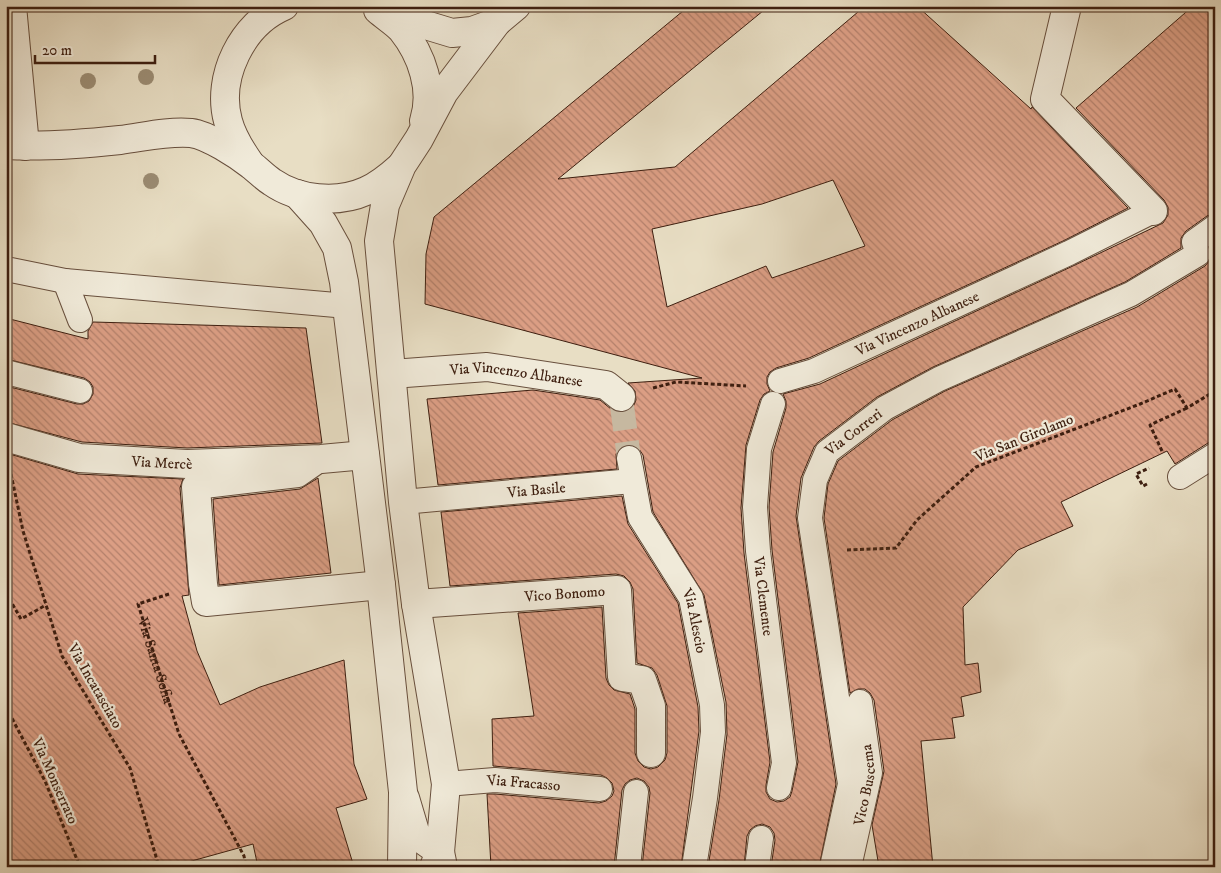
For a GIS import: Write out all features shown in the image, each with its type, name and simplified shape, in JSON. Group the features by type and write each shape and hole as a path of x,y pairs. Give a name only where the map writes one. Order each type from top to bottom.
{"street":[{"path":"12,6 16,146 120,140 172,132 194,134 220,145 252,165 272,183 297,194 319,199 365,192 385,180 402,165"},
{"path":"252,165 237,144 228,120 225,94 229,69 239,46 255,26 275,10 284,6"},
{"name":"Via Vincenzo Albanese","path":"780,381 814,371 1069,253 1153,211 1045,99 1068,6"},
{"path":"373,8 452,33 472,32 507,14"},
{"path":"373,8 401,29 418,54 426,82 427,111 419,139"},
{"path":"443,863 446,784 416,604 403,502 379,241 384,205 402,165 419,139 444,92 507,14"},
{"path":"297,194 322,223 337,248 344,282 366,455 403,792 402,867"},
{"name":"Via Correri","path":"832,867 850,784 810,518 814,480 826,452 885,408 939,379 1131,294 1198,254 1194,242 1215,227"},
{"path":"6,269 65,281 347,306"},
{"path":"65,281 80,320"},
{"name":"Via Vincenzo Albanese","path":"392,374 487,367 606,385 622,401"},
{"path":"6,372 80,391"},
{"name":"Via Clemente","path":"773,404 759,449 755,507 758,551 784,763 779,788"},
{"name":"Via Mercè","path":"6,437 79,458 187,464 320,459 366,455"},
{"path":"1180,477 1215,455"},
{"path":"320,459 298,475 196,487 206,602 381,585"},
{"name":"Via Basile","path":"403,502 631,470"},
{"name":"Via Alescio","path":"631,470 640,517 691,598 712,705 713,732 694,867"},
{"name":"Vico Bonomo","path":"416,604 617,590 622,677 642,680 651,706 651,753"},
{"name":"Vico Buscema","path":"849,867 870,773 860,702"},
{"name":"Via Fracasso","path":"446,784 494,780 600,790"},
{"path":"403,792 416,835 443,863"},
{"path":"628,867 636,792"},
{"path":"757,867 762,838"}],"path":[{"path":"622,401 676,382 746,386 780,381"},
{"name":"Via San Girolamo","path":"810,518 821,520 838,550 896,548 917,520 976,468 1174,389 1187,408 1215,391"},
{"name":"Via Incatasciato","path":"10,473 23,531 62,656 130,768 159,867"},
{"name":"Via Santa Sofia","path":"203,584 138,604 180,734 244,856 246,867"},
{"path":"6,592 21,619 46,604"},
{"name":"Via Monserrato","path":"6,707 45,781 80,867"}],"building":[{"path":"689,6 769,6 558,179 675,167 865,6 917,6 1031,109 1032,107 1128,208 1063,241 809,358 776,368 767,377 770,391 764,394 760,400 746,445 741,508 744,553 770,762 766,792 770,799 777,802 784,801 790,797 798,762 772,550 769,507 773,452 786,408 783,394 820,384 1163,223 1168,215 1168,207 1164,200 1076,108 1193,6 1215,6 1215,213 1207,216 1186,231 1181,238 1181,248 1125,282 933,367 877,397 819,441 814,447 801,478 796,516 836,784 819,867 771,867 775,840 774,833 770,827 762,824 750,830 747,836 744,867 708,867 727,734 726,702 704,595 653,512 643,455 639,449 634,445 627,444 620,448 616,454 617,469 438,485 427,399 533,390 600,400 611,409 626,412 633,407 636,400 635,391 628,383 702,378 425,304 426,254 434,217","holes":["833,180 865,246 772,278 766,266 667,307 652,229 762,204"]},
{"path":"1210,260 1215,264 1215,441 1208,443 1175,464 1167,451 1061,502 1073,526 1018,550 963,607 965,665 978,663 981,692 961,697 964,716 952,718 955,738 921,741 933,867 879,867 872,825 884,771 874,700 865,689 858,689 850,693 824,518 828,484 838,461 892,420 945,391 1137,307 1205,266"},
{"path":"6,318 88,339 88,331 93,322 306,328 322,443 187,448 82,442 6,422 6,386 77,404 89,401 93,394 93,387 84,378 6,359"},
{"path":"6,453 78,474 183,479 180,488 189,595 182,596 197,651 220,705 260,687 344,660 354,764 367,799 336,808 354,867 258,867 253,844 170,867 6,867"},
{"path":"318,478 331,573 219,585 213,499 300,489"},
{"path":"622,496 628,524 678,603 698,707 699,731 681,867 642,867 650,793 649,787 644,781 637,778 625,784 622,790 614,867 491,867 487,794 599,803 606,801 612,796 614,791 612,783 601,775 493,766 492,719 534,716 518,613 602,607 606,678 614,690 630,694 635,709 635,753 638,761 644,767 651,769 658,767 665,760 667,753 667,706 657,675 652,668 637,663 633,589 630,582 624,576 616,574 450,586 441,512"}],"tunnel":[{"path":"622,406 629,458"}]}
